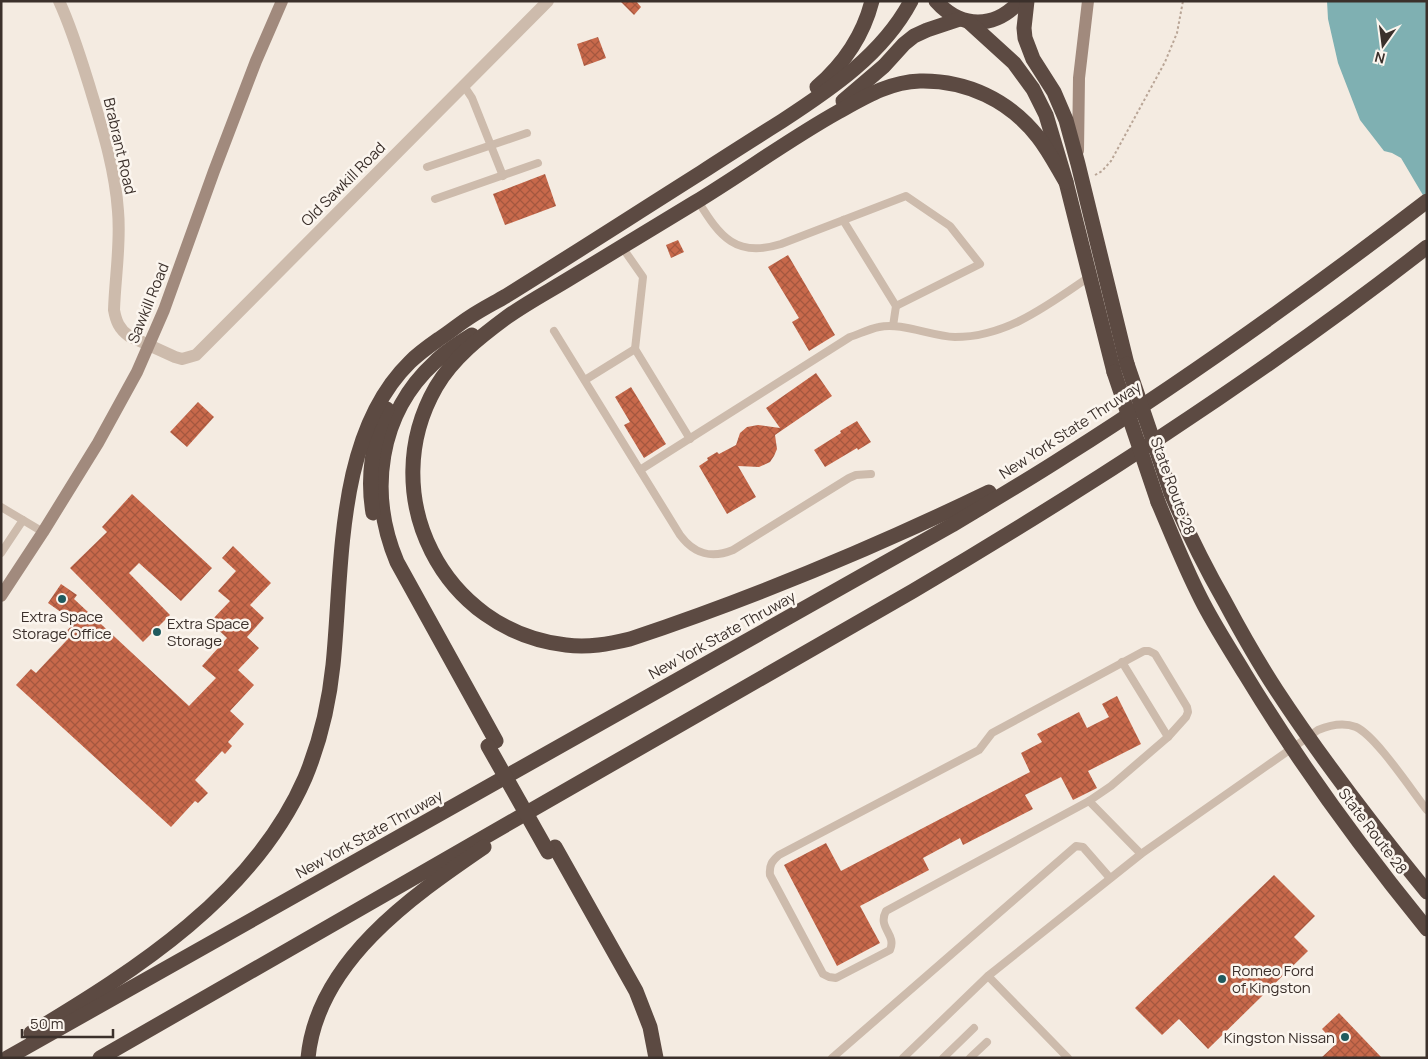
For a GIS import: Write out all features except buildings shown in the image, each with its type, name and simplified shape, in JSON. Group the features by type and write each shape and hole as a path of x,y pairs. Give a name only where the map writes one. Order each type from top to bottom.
{"highway":[{"path":"764,132 820,85 849,54 863,28 872,1"},
{"path":"1,1051 106,986 191,922 242,875 257,858 283,819 304,778 326,714 333,666 347,505 354,464 377,408 397,376 424,350 470,316 506,296 826,91 861,63 887,37 911,1"},
{"name":"State Route 28","path":"936,1 947,11 964,21 1014,63 1040,102 1051,128 1066,182 1114,372 1158,502 1200,598 1228,648 1292,748 1340,816 1427,929"},
{"path":"815,125 873,76 914,36 927,30 964,21 997,18 1020,1"},
{"name":"State Route 28","path":"1027,1 1024,28 1028,49 1032,59 1054,92 1066,120 1127,364 1181,518 1205,567 1276,690 1361,810 1427,892"},
{"path":"492,744 397,562 387,537 381,504 383,458 389,434 399,410 412,387 435,362 480,330 507,317 698,201 815,125 874,92 902,82 936,81 968,87 998,101 1026,123 1039,138 1066,182"},
{"name":"New York State Thruway","path":"7,1058 952,525 1065,456 1180,380 1292,302 1427,200"},
{"path":"100,1058 921,586 1084,487 1140,452 1252,376 1427,247"},
{"path":"507,317 453,363 428,402 414,452 414,500 423,535 441,570 454,586 484,614 503,626 544,641 566,645 594,646 623,641 653,632 787,582 845,558 923,524 1065,456"},
{"path":"449,332 414,365 394,395 377,436 371,467 370,487 375,527 381,549 390,570 636,991 650,1027 656,1058"},
{"path":"308,1058 316,1020 328,995 353,957 378,929 444,875 572,786"},
{"path":"552,849 628,995 642,1030 647,1058"},
{"path":"1416,916 1427,938"}],"street":[{"name":"Brabrant Road","path":"59,1 76,44 112,166 118,225 114,304 116,319 123,332 150,346"},
{"name":"Sawkill Road","path":"1,596 43,532 112,419 138,372 164,310 256,61 282,1"},
{"name":"Old Sawkill Road","path":"150,346 182,359 196,355 548,1"},
{"path":"1080,171 1080,78 1088,1"}],"lane":[{"path":"464,86 472,98 503,176"},
{"path":"427,167 527,133"},
{"path":"435,199 538,163"},
{"path":"698,201 714,227 732,242 742,246 768,248 906,196 950,226 980,264 896,306"},
{"path":"843,220 896,306 893,326"},
{"path":"622,247 643,277 635,349 690,439"},
{"path":"640,470 850,337 879,327 893,326 938,336 981,335 1005,328 1040,310 1089,277"},
{"path":"554,331 686,543 694,550 714,555 733,550 849,478 856,475 872,474"},
{"path":"585,380 635,349"},
{"path":"1,507 43,532"},
{"path":"1,553 22,520"},
{"path":"1144,651 1150,651 1155,654 1187,706 1186,718 1168,738 1111,786 1089,801 886,911 883,924 891,939 890,950 836,978 829,978 824,974 770,874 769,868 772,861 979,750 992,733 1122,662 1144,651"},
{"path":"1122,662 1168,738"},
{"path":"903,1058 988,976 1110,878 1141,854 1318,730 1338,724 1357,728 1367,734 1427,810"},
{"path":"1089,801 1141,854"},
{"path":"832,1058 1076,846 1083,847 1110,878"},
{"path":"988,976 1068,1058"},
{"path":"943,1058 974,1028"},
{"path":"970,1058 987,1042"}],"path":[{"path":"1080,171 1096,174 1102,171 1111,161 1165,62 1177,33 1183,1"}],"water":[{"path":"1327,1 1427,1 1427,202 1401,158 1384,151 1360,120 1338,63 1328,19"}],"place":[{"name":"Extra Space Storage Office","path":"62,599"},
{"name":"Extra Space Storage","path":"157,632"},
{"name":"Romeo Ford of Kingston","path":"1222,979"},
{"name":"Kingston Nissan","path":"1345,1037"}]}
